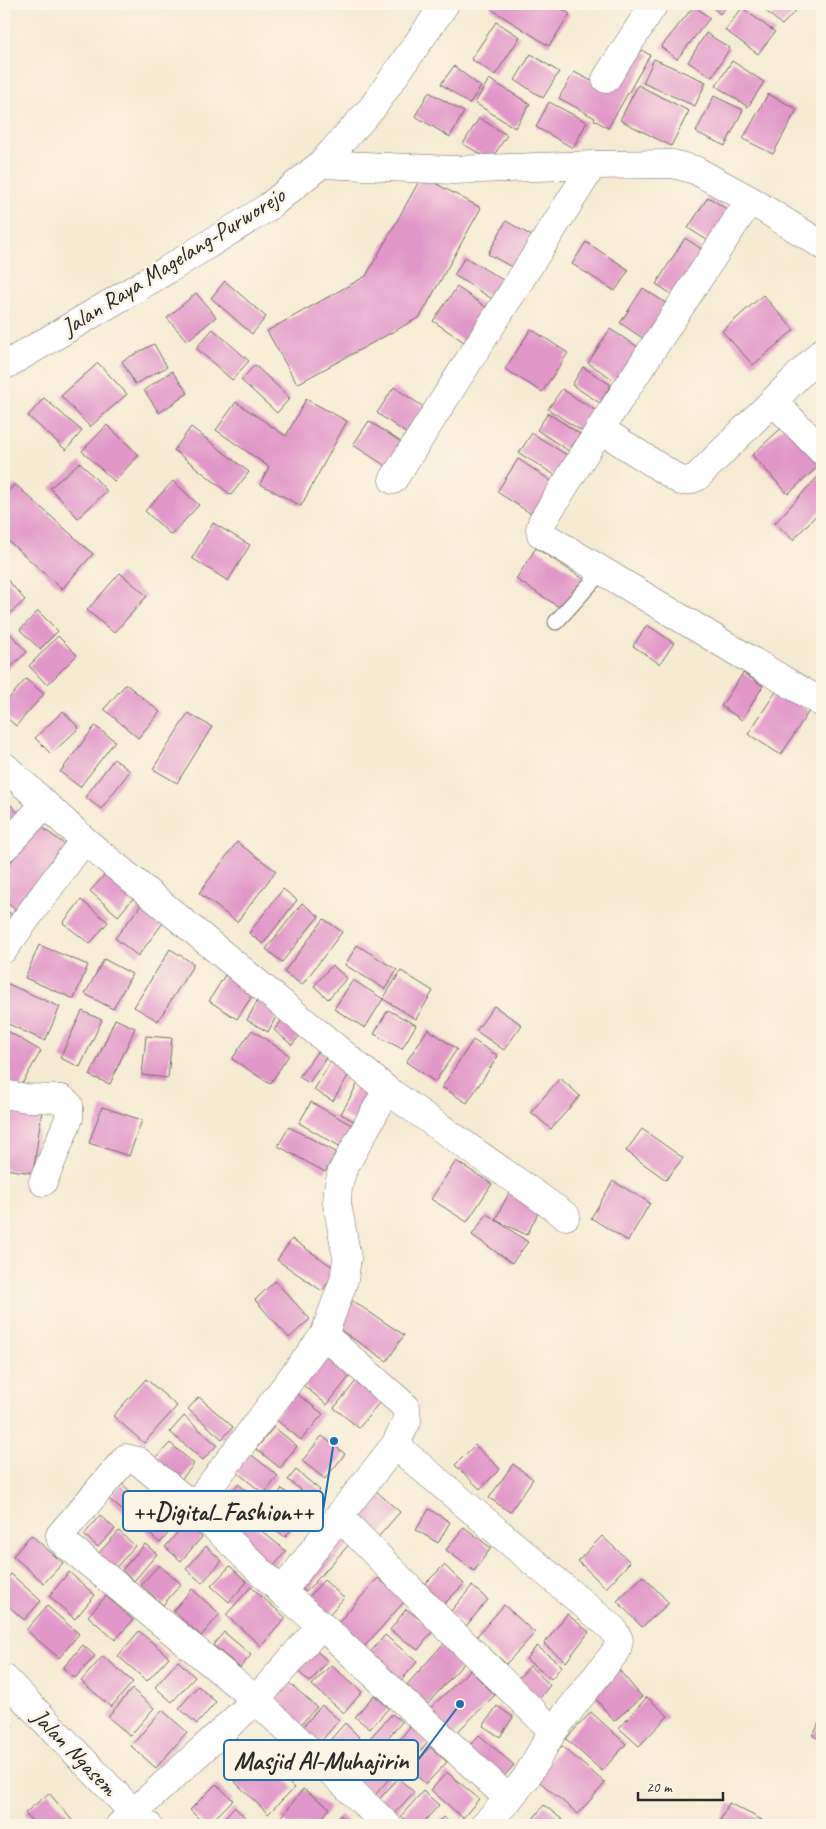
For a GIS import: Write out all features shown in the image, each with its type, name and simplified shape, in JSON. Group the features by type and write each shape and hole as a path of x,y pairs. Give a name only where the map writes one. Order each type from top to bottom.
{"street":[{"name":"Jalan Raya Magelang-Purworejo","path":"4,366 167,270 267,208 321,164 372,108 445,4"},
{"path":"606,79 654,4"},
{"path":"321,164 452,170 673,164 695,170 750,200 822,245"},
{"path":"393,480 593,165"},
{"path":"750,200 600,429 542,522 540,529 541,534 822,702"},
{"path":"600,429 681,481 690,480 697,477 822,352"},
{"path":"774,402 822,450"},
{"path":"4,766 84,840 388,1090 566,1216"},
{"path":"4,848 45,804"},
{"path":"4,949 84,840"},
{"path":"194,1507 324,1335 344,1280 347,1258 337,1203 342,1171 388,1090"},
{"path":"4,1094 26,1098 62,1099 70,1105 69,1118 43,1182"},
{"path":"282,1592 338,1516 395,1445 407,1421 406,1407 324,1335"},
{"path":"395,1445 613,1629 618,1640 617,1650 553,1731 526,1778 510,1799 484,1825"},
{"path":"387,1825 256,1700 61,1540 60,1537 126,1458 138,1461 194,1507 282,1592 321,1625 510,1799"},
{"path":"338,1516 553,1731"},
{"path":"134,1821 256,1700 321,1625"},
{"name":"Jalan Ngasem","path":"4,1678 134,1821"}],"lane":[{"path":"556,622 602,570"}],"building":[{"path":"495,4 554,4 570,14 549,46 491,9"},
{"path":"709,4 729,4 720,14"},
{"path":"758,4 802,4 782,25"},
{"path":"694,6 710,18 677,59 661,47"},
{"path":"742,8 775,32 758,54 725,30"},
{"path":"496,22 520,37 495,75 471,59"},
{"path":"706,33 730,48 712,77 688,62"},
{"path":"636,47 650,55 608,128 594,120 595,118 559,98 574,72 611,91"},
{"path":"531,54 559,72 543,98 515,80"},
{"path":"654,59 706,82 695,106 643,83"},
{"path":"732,61 764,82 748,107 716,86"},
{"path":"454,66 481,87 469,104 441,84"},
{"path":"489,79 530,104 515,128 475,103"},
{"path":"638,85 689,111 671,146 620,120"},
{"path":"429,92 464,112 450,137 415,116"},
{"path":"768,94 797,109 773,154 743,139"},
{"path":"714,96 743,110 725,146 696,132"},
{"path":"549,102 587,122 573,148 536,127"},
{"path":"479,118 507,135 491,160 463,144"},
{"path":"422,176 481,208 420,317 297,384 267,331 366,276"},
{"path":"708,197 730,211 710,242 688,228"},
{"path":"506,221 537,239 519,271 488,254"},
{"path":"685,238 706,252 676,297 656,284"},
{"path":"586,242 629,270 615,291 572,264"},
{"path":"465,257 506,282 494,300 454,275"},
{"path":"225,281 266,317 252,334 211,298"},
{"path":"457,287 490,310 467,344 433,321"},
{"path":"643,288 673,308 650,343 620,323"},
{"path":"196,293 216,317 187,341 167,318"},
{"path":"763,295 794,330 753,365 722,331"},
{"path":"213,329 249,361 232,380 196,348"},
{"path":"531,329 568,353 542,392 505,369"},
{"path":"610,329 644,351 622,385 588,363"},
{"path":"154,344 167,367 135,384 122,361"},
{"path":"98,363 127,394 90,427 61,396"},
{"path":"255,365 290,398 277,413 241,380"},
{"path":"583,367 611,385 600,403 572,385"},
{"path":"172,371 188,393 159,413 144,390"},
{"path":"394,387 425,408 407,434 377,413"},
{"path":"562,389 601,414 588,435 548,409"},
{"path":"44,398 82,431 66,450 28,416"},
{"path":"306,399 347,421 301,506 260,484 269,467 216,430 236,402 286,436"},
{"path":"548,413 580,434 569,451 537,430"},
{"path":"369,421 404,444 389,468 353,445"},
{"path":"788,422 822,463 788,494 752,455"},
{"path":"107,425 139,455 114,481 82,451"},
{"path":"191,427 249,472 231,495 174,450"},
{"path":"532,433 570,457 558,477 519,453"},
{"path":"518,459 556,484 535,516 497,492"},
{"path":"80,462 107,491 78,518 50,488"},
{"path":"822,472 822,509 793,540 775,523"},
{"path":"173,481 199,505 171,535 145,511"},
{"path":"15,484 93,554 62,589 4,537 4,496"},
{"path":"213,523 250,545 228,581 192,558"},
{"path":"536,548 585,580 565,611 516,579"},
{"path":"120,573 147,596 114,633 87,610"},
{"path":"4,576 25,600 4,619"},
{"path":"38,611 58,631 40,649 20,630"},
{"path":"647,625 674,643 660,664 633,646"},
{"path":"7,630 27,652 4,673 4,633"},
{"path":"58,636 77,655 47,685 29,666"},
{"path":"743,673 763,686 742,720 721,706"},
{"path":"26,679 44,694 16,726 4,715 4,704"},
{"path":"126,684 160,712 138,738 104,709"},
{"path":"777,690 809,711 781,755 748,734"},
{"path":"63,711 79,728 51,754 35,738"},
{"path":"188,713 212,727 177,783 153,769"},
{"path":"95,726 115,741 80,787 60,772"},
{"path":"114,759 130,771 101,809 85,797"},
{"path":"4,798 25,820 4,832"},
{"path":"39,825 72,850 22,914 4,901 4,871"},
{"path":"237,842 276,871 237,922 199,893"},
{"path":"108,871 136,895 118,916 90,891"},
{"path":"283,889 297,900 263,944 249,933"},
{"path":"81,900 108,922 90,944 63,923"},
{"path":"302,903 319,916 282,962 266,949"},
{"path":"141,905 163,923 138,956 115,938"},
{"path":"4,908 20,921 4,940"},
{"path":"324,919 342,932 302,985 284,972"},
{"path":"39,945 88,965 74,999 25,978"},
{"path":"357,945 397,970 385,989 345,965"},
{"path":"170,949 194,964 158,1021 134,1007"},
{"path":"104,959 132,974 113,1009 85,994"},
{"path":"332,965 347,978 328,999 314,986"},
{"path":"401,971 433,991 416,1019 383,999"},
{"path":"225,975 254,993 237,1019 209,1001"},
{"path":"353,980 383,999 365,1028 334,1009"},
{"path":"6,983 60,1007 45,1041 4,1022 4,988"},
{"path":"259,998 280,1009 268,1032 247,1020"},
{"path":"494,1006 522,1025 504,1050 476,1031"},
{"path":"388,1010 416,1025 402,1049 374,1034"},
{"path":"82,1011 102,1020 80,1067 60,1058"},
{"path":"287,1014 305,1029 292,1045 274,1030"},
{"path":"115,1019 135,1028 110,1084 90,1076"},
{"path":"4,1029 41,1051 18,1091 4,1083"},
{"path":"428,1029 457,1049 435,1082 406,1062"},
{"path":"252,1030 289,1055 270,1084 232,1059"},
{"path":"146,1036 172,1038 168,1078 142,1075"},
{"path":"473,1040 498,1056 467,1103 442,1087"},
{"path":"319,1049 328,1055 309,1083 299,1077"},
{"path":"335,1055 354,1066 333,1101 314,1090"},
{"path":"560,1078 580,1096 551,1129 531,1112"},
{"path":"358,1083 376,1093 359,1124 341,1114"},
{"path":"311,1102 355,1127 343,1148 299,1123"},
{"path":"4,1105 42,1110 33,1173 4,1169"},
{"path":"102,1107 142,1120 129,1156 89,1143"},
{"path":"289,1127 336,1152 325,1172 278,1146"},
{"path":"642,1129 683,1158 666,1180 626,1151"},
{"path":"456,1161 492,1184 467,1222 431,1199"},
{"path":"613,1181 650,1203 628,1241 591,1218"},
{"path":"509,1193 540,1209 527,1235 495,1220"},
{"path":"487,1214 528,1242 512,1263 472,1235"},
{"path":"292,1239 337,1270 322,1291 277,1260"},
{"path":"275,1281 310,1319 289,1338 255,1300"},
{"path":"348,1298 404,1335 387,1361 331,1324"},
{"path":"327,1351 353,1372 327,1405 301,1383"},
{"path":"146,1379 177,1406 144,1443 113,1416"},
{"path":"357,1380 382,1399 359,1428 334,1408"},
{"path":"295,1392 323,1414 301,1440 274,1418"},
{"path":"199,1397 233,1427 222,1439 188,1409"},
{"path":"184,1416 217,1445 203,1460 170,1432"},
{"path":"274,1427 297,1446 280,1468 256,1449"},
{"path":"322,1436 345,1454 325,1479 302,1461"},
{"path":"170,1443 194,1464 180,1481 155,1459"},
{"path":"475,1445 500,1469 480,1489 455,1465"},
{"path":"248,1452 278,1476 264,1494 234,1470"},
{"path":"513,1464 533,1479 510,1512 489,1498"},
{"path":"296,1470 320,1490 313,1499 288,1480"},
{"path":"122,1484 138,1498 145,1490 180,1520 160,1543 109,1499"},
{"path":"238,1484 257,1500 245,1514 226,1498"},
{"path":"282,1489 306,1508 285,1537 259,1517"},
{"path":"376,1491 400,1512 374,1542 349,1521"},
{"path":"218,1502 250,1527 253,1524 286,1551 270,1571 207,1515"},
{"path":"429,1509 450,1522 438,1543 416,1530"},
{"path":"100,1515 115,1529 98,1547 84,1535"},
{"path":"186,1523 202,1537 181,1561 165,1547"},
{"path":"340,1527 354,1539 306,1592 293,1580"},
{"path":"464,1527 491,1548 474,1571 446,1550"},
{"path":"119,1531 135,1546 114,1570 97,1555"},
{"path":"31,1535 63,1563 44,1583 13,1556"},
{"path":"602,1536 630,1562 606,1588 578,1561"},
{"path":"145,1544 157,1554 134,1581 122,1570"},
{"path":"206,1546 222,1561 202,1583 186,1569"},
{"path":"159,1565 181,1584 163,1605 141,1585"},
{"path":"444,1565 464,1584 441,1607 421,1588"},
{"path":"230,1566 247,1582 229,1602 211,1586"},
{"path":"69,1572 95,1595 75,1619 49,1596"},
{"path":"11,1574 41,1601 24,1620 4,1602 4,1582"},
{"path":"643,1576 669,1603 642,1627 617,1601"},
{"path":"378,1578 405,1601 364,1647 338,1623"},
{"path":"324,1580 344,1598 325,1619 305,1601"},
{"path":"472,1586 488,1600 466,1626 450,1612"},
{"path":"251,1587 286,1618 261,1646 226,1615"},
{"path":"192,1589 220,1614 201,1636 173,1611"},
{"path":"106,1596 133,1620 115,1640 88,1616"},
{"path":"504,1605 535,1633 506,1664 476,1637"},
{"path":"47,1606 79,1634 59,1658 26,1630"},
{"path":"406,1609 434,1630 418,1650 390,1630"},
{"path":"567,1614 589,1632 566,1662 544,1644"},
{"path":"139,1631 169,1657 147,1681 118,1656"},
{"path":"224,1632 251,1655 240,1668 213,1645"},
{"path":"385,1635 417,1662 399,1683 367,1656"},
{"path":"444,1643 465,1662 424,1708 403,1689"},
{"path":"83,1645 95,1656 75,1678 63,1668"},
{"path":"537,1646 562,1666 551,1679 526,1659"},
{"path":"312,1647 328,1661 310,1682 294,1668"},
{"path":"103,1656 133,1682 111,1707 81,1681"},
{"path":"178,1661 195,1677 172,1702 155,1687"},
{"path":"331,1665 362,1692 344,1713 312,1685"},
{"path":"530,1666 550,1685 533,1707 512,1685"},
{"path":"470,1670 495,1695 450,1739 425,1713"},
{"path":"619,1670 642,1697 614,1721 591,1693"},
{"path":"288,1682 317,1707 300,1725 272,1700"},
{"path":"198,1686 216,1702 197,1724 179,1708"},
{"path":"132,1689 154,1708 130,1736 108,1717"},
{"path":"374,1695 389,1708 370,1729 355,1717"},
{"path":"647,1697 668,1716 639,1746 619,1728"},
{"path":"322,1705 339,1720 319,1744 301,1729"},
{"path":"497,1706 513,1717 500,1737 483,1726"},
{"path":"162,1710 187,1732 156,1768 131,1746"},
{"path":"591,1712 626,1744 602,1771 566,1739"},
{"path":"392,1714 402,1722 379,1748 369,1739"},
{"path":"4,1715 13,1725 4,1733"},
{"path":"822,1716 822,1740 813,1736"},
{"path":"345,1723 359,1737 339,1759 325,1746"},
{"path":"410,1727 428,1742 404,1769 387,1754"},
{"path":"479,1735 514,1765 499,1782 464,1752"},
{"path":"361,1743 394,1773 375,1795 341,1766"},
{"path":"562,1746 605,1783 578,1814 535,1778"},
{"path":"430,1747 447,1762 426,1784 410,1770"},
{"path":"262,1756 294,1788 268,1814 235,1782"},
{"path":"447,1772 479,1799 463,1818 431,1790"},
{"path":"398,1778 414,1792 393,1815 377,1802"},
{"path":"216,1784 233,1800 208,1825 205,1825 190,1810"},
{"path":"303,1789 330,1808 317,1825 289,1825 280,1819"},
{"path":"423,1791 439,1805 421,1825 412,1825 401,1816"},
{"path":"49,1793 76,1825 35,1825 25,1813"},
{"path":"729,1803 762,1820 760,1825 718,1825"},
{"path":"544,1805 569,1825 528,1825"},
{"path":"234,1807 246,1818 240,1825 218,1825"},
{"path":"340,1815 352,1825 332,1825"},
{"path":"443,1817 453,1825 436,1825"}],"place":[{"name":"++Digital_Fashion++","path":"334,1441"},
{"name":"Masjid Al-Muhajirin","path":"460,1704"}]}
